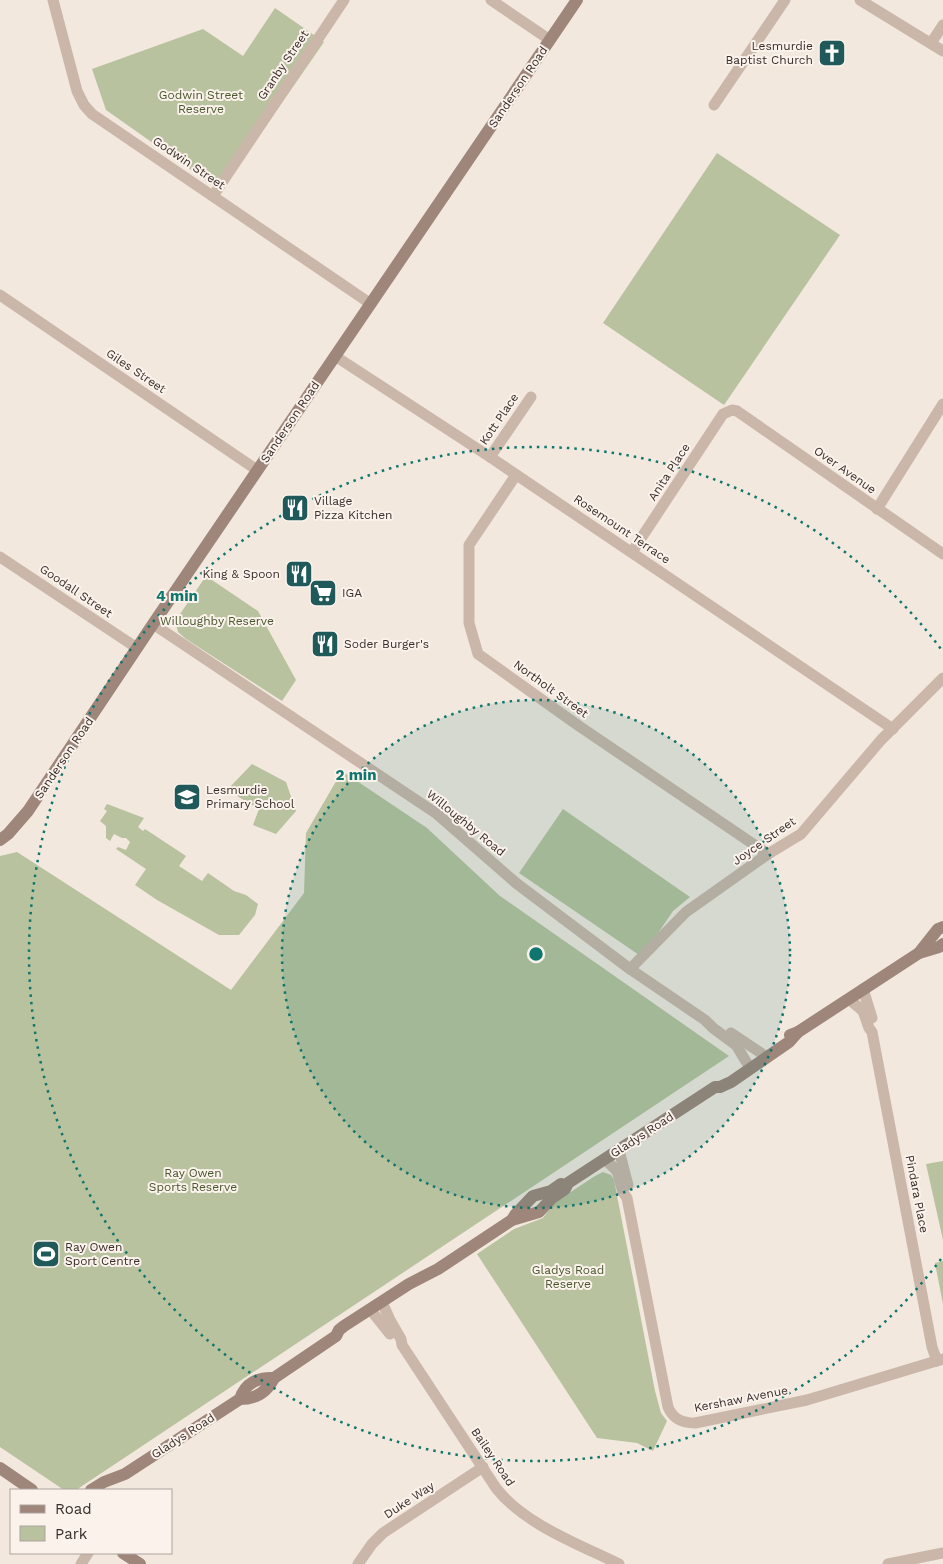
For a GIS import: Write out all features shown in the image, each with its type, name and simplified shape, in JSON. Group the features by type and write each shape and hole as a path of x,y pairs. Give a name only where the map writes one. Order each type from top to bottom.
{"street":[{"name":"Godwin Street","path":"53,0 77,91 84,105 92,114 371,304"},
{"name":"Granby Street","path":"213,196 344,0"},
{"path":"491,0 550,40"},
{"name":"Sanderson Road","path":"3,835 28,811 136,648 577,0"},
{"path":"714,105 785,0"},
{"path":"860,0 943,52"},
{"path":"931,43 943,25"},
{"name":"Giles Street","path":"0,295 257,470"},
{"name":"Rosemount Terrace","path":"335,356 490,457 893,729"},
{"name":"Kott Place","path":"490,457 530,397"},
{"path":"877,509 943,404"},
{"name":"Over Avenue","path":"732,410 737,411 943,554"},
{"name":"Anita Place","path":"632,552 723,414 732,410"},
{"name":"Northolt Street","path":"516,475 469,545 469,623 478,654 579,726 768,854"},
{"name":"Goodall Street","path":"0,557 136,648"},
{"name":"Willoughby Road","path":"153,624 437,814 516,883 630,969 705,1020 736,1045 748,1065"},
{"name":"Joyce Street","path":"630,969 686,912 768,854 800,834 893,729 943,678"},
{"name":"Gladys Road","path":"919,953 938,929 943,927"},
{"name":"Gladys Road","path":"93,1489 104,1482 125,1474 240,1399 243,1392 254,1380 264,1377 274,1378 336,1336 339,1330 384,1305 415,1280 438,1269 512,1220 539,1212 552,1198 565,1189 568,1183 715,1087 716,1082 763,1055 782,1038 798,1032 919,953 943,944"},
{"name":"Pindara Place","path":"863,989 873,1026 872,1032 932,1347 940,1360"},
{"name":"Pindara Place","path":"849,999 863,1011 872,1032"},
{"name":"Willoughby Road","path":"705,1020 716,1024 763,1055"},
{"name":"Kershaw Avenue","path":"619,1150 629,1188 627,1198 668,1407 672,1415 678,1420 695,1423 807,1400 940,1360"},
{"name":"Kershaw Avenue","path":"605,1159 617,1171 623,1192 627,1198"},
{"name":"Bailey Road","path":"384,1305 401,1339 402,1345 502,1495 526,1517 619,1564"},
{"name":"Bailey Road","path":"372,1312 384,1324 397,1343 402,1345"},
{"name":"Duke Way","path":"358,1564 372,1544 383,1533 483,1467"},
{"path":"0,1468 31,1489"},
{"name":"Gladys Road","path":"112,1489 125,1474"},
{"path":"888,1564 943,1553"},
{"path":"125,1554 140,1564"}],"green space":[{"name":"Godwin Street Reserve","path":"275,8 324,42 221,191 106,110 92,69 203,29 243,56"},
{"path":"717,153 840,235 724,405 603,323"},
{"name":"Willoughby Reserve","path":"206,576 258,611 296,680 282,701 178,632 176,624 180,614"},
{"path":"252,764 286,782 296,811 276,834 253,825 259,809 227,790"},
{"name":"Ray Owen Sports Reserve","path":"342,771 427,828 500,896 729,1056 78,1489 63,1489 0,1447 0,856 17,852 231,990 304,893 306,833"},
{"path":"107,804 144,818 138,827 143,831 145,829 186,856 179,866 202,881 208,873 234,891 246,895 258,904 255,915 239,935 219,935 157,900 135,885 146,869 116,849 118,847 126,850 130,842 126,838 114,834 110,841 106,838 106,826 100,821 107,811 104,809"},
{"path":"563,809 690,897 673,911 642,957 519,873"},
{"path":"943,1161 943,1240 926,1164"},
{"name":"Gladys Road Reserve","path":"603,1172 611,1175 614,1180 655,1391 661,1413 667,1421 653,1451 637,1443 597,1438 477,1254 514,1229 543,1218 554,1203"},
{"path":"943,1261 943,1304 935,1263"}],"place":[{"name":"Lesmurdie Baptist Church","path":"832,53"},
{"name":"Village Pizza Kitchen","path":"295,508"},
{"name":"King & Spoon","path":"299,574"},
{"name":"IGA","path":"323,593"},
{"name":"Soder Burger's","path":"325,644"},
{"name":"Lesmurdie Primary School","path":"187,797"},
{"name":"Ray Owen Sport Centre","path":"46,1254"}]}
